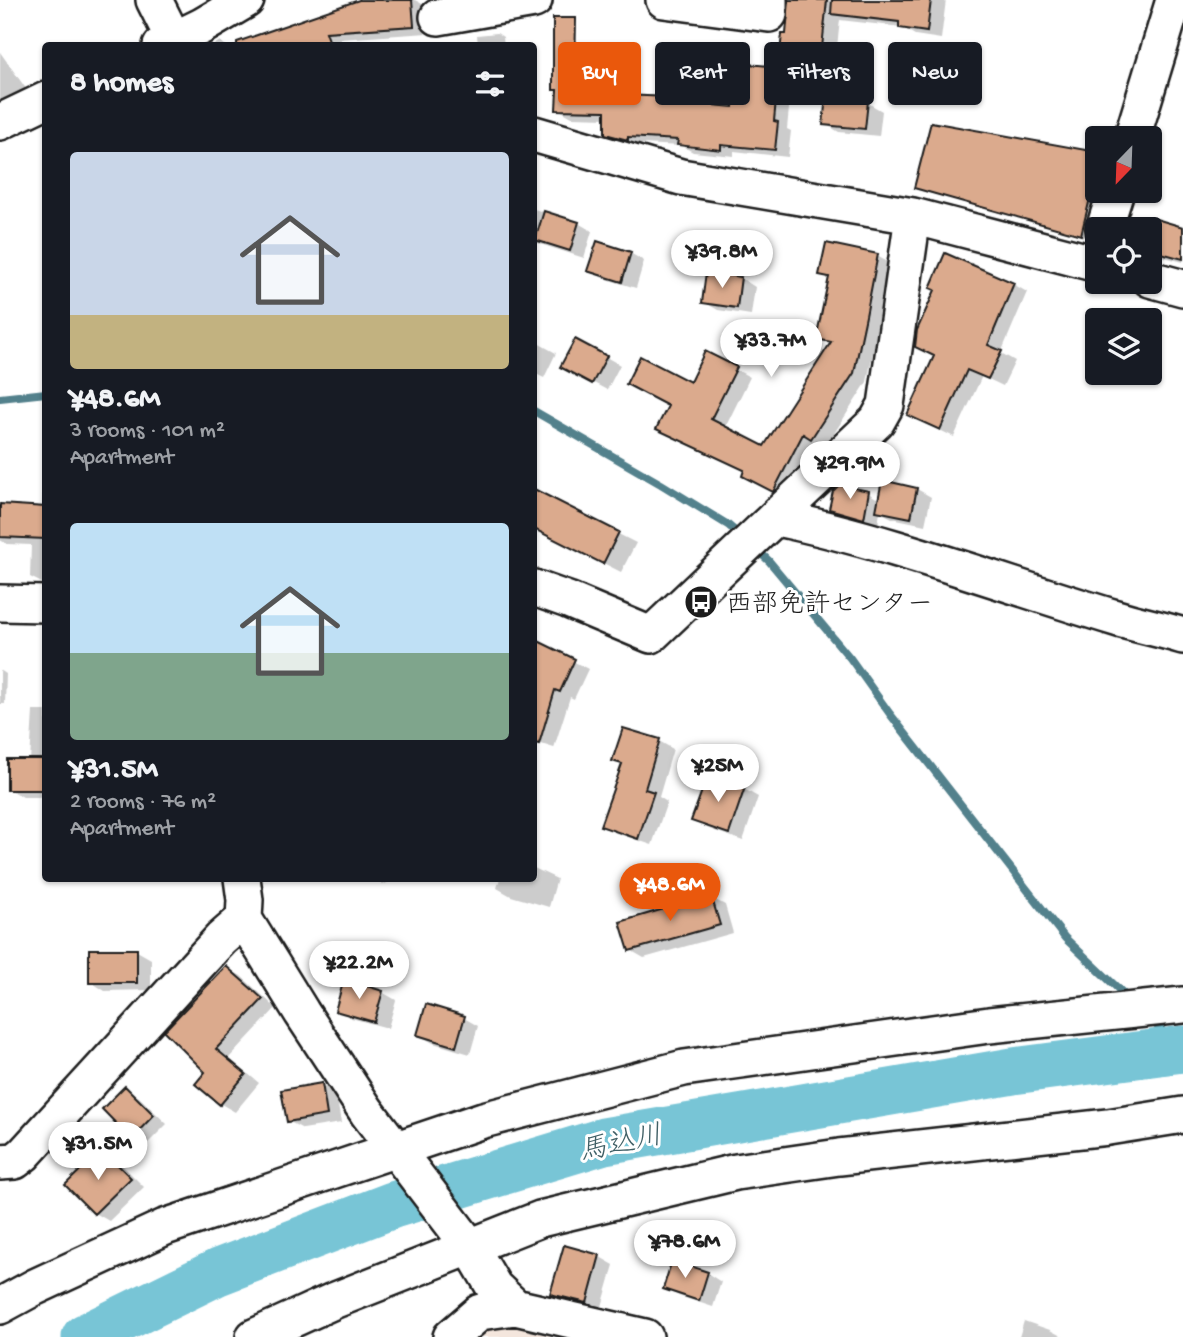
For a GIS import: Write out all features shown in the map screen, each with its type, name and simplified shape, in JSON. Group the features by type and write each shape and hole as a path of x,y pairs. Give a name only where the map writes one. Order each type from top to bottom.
{"street":[{"path":"154,0 171,42"},
{"path":"173,42 247,0"},
{"path":"435,21 534,0"},
{"path":"664,0 769,14 769,0"},
{"path":"1138,126 1168,68 1174,0"},
{"path":"0,122 42,102"},
{"path":"537,135 681,177 913,216 1085,258"},
{"path":"537,589 651,635 877,421 886,405 913,216"},
{"path":"1162,282 1183,288"},
{"path":"769,525 832,531 1183,636"},
{"path":"0,603 42,604"},
{"path":"243,882 244,919 302,1013 368,1112 471,1248 494,1287 514,1307"},
{"path":"0,1162 15,1161 24,1154 221,939 244,919"},
{"path":"0,1306 165,1227 482,1120 684,1068 989,1025 1183,1005"},
{"path":"254,1337 333,1301 540,1219 736,1171 1108,1127 1183,1115"},
{"path":"451,1337 480,1312 514,1307 645,1337"}],"shaded area":[{"path":"517,1327 554,1337 474,1337 485,1328"}],"building":[{"path":"359,0 412,0 414,26 326,32 330,42 237,42"},
{"path":"789,0 827,0 823,42 781,42 782,34 786,34"},
{"path":"832,0 931,0 927,32 899,28 899,22 831,14"},
{"path":"553,18 576,18 576,42 558,42 558,105 641,105 641,96 655,96 655,105 750,105 750,64 764,66 764,105 775,105 774,121 778,122 775,150 721,145 721,150 677,145 678,140 628,137 628,140 605,134 605,111 556,110 557,90 553,90"},
{"path":"825,105 868,105 865,129 823,125"},
{"path":"931,122 1085,150 1085,203 1089,203 1081,235 914,188"},
{"path":"544,211 579,222 570,251 537,241"},
{"path":"1162,221 1183,227 1183,259 1162,253"},
{"path":"597,241 631,252 622,282 587,271"},
{"path":"826,243 878,254 854,373 811,439 803,434 773,492 742,476 744,470 656,429 668,406 626,384 640,356 690,382 705,351 737,367 711,419 764,446 831,342 816,339 829,277 819,275"},
{"path":"945,253 1014,283 988,345 1002,351 988,379 967,370 940,430 907,415 934,356 915,347 917,330 935,290 930,288"},
{"path":"706,272 741,277 737,308 702,303"},
{"path":"575,339 607,356 592,384 560,367"},
{"path":"882,480 917,488 911,518 876,511"},
{"path":"839,485 869,491 864,519 829,509 833,491"},
{"path":"537,491 619,532 603,564 537,531"},
{"path":"0,504 42,507 42,539 0,537"},
{"path":"537,640 575,659 560,692 555,690 539,744"},
{"path":"623,728 660,739 645,789 654,792 638,839 600,826 622,764 612,761"},
{"path":"7,759 42,759 42,790 7,790"},
{"path":"708,774 745,787 729,834 691,821"},
{"path":"711,895 720,925 629,951 620,922"},
{"path":"89,949 137,949 137,983 89,983"},
{"path":"226,966 263,999 216,1049 246,1074 220,1105 195,1084 205,1072 164,1031"},
{"path":"344,979 383,991 374,1022 335,1011"},
{"path":"426,1004 465,1016 456,1047 417,1035"},
{"path":"322,1083 327,1115 287,1122 281,1090"},
{"path":"125,1086 154,1115 131,1139 102,1109"},
{"path":"102,1149 131,1178 94,1214 65,1185"},
{"path":"564,1245 600,1255 587,1303 550,1294"},
{"path":"672,1260 708,1272 699,1301 663,1289"}],"waterway":[{"path":"0,398 42,393"},
{"path":"537,413 661,484 728,525 743,538"},
{"path":"756,549 850,658 890,714 1065,938 1129,999"},
{"path":"1151,1020 1170,1038 1183,1042"},
{"name":"馬込川","path":"85,1337 218,1272 393,1205 604,1141 1013,1071 1183,1049"}],"place":[{"name":"西部免許センター","path":"701,602"}]}
